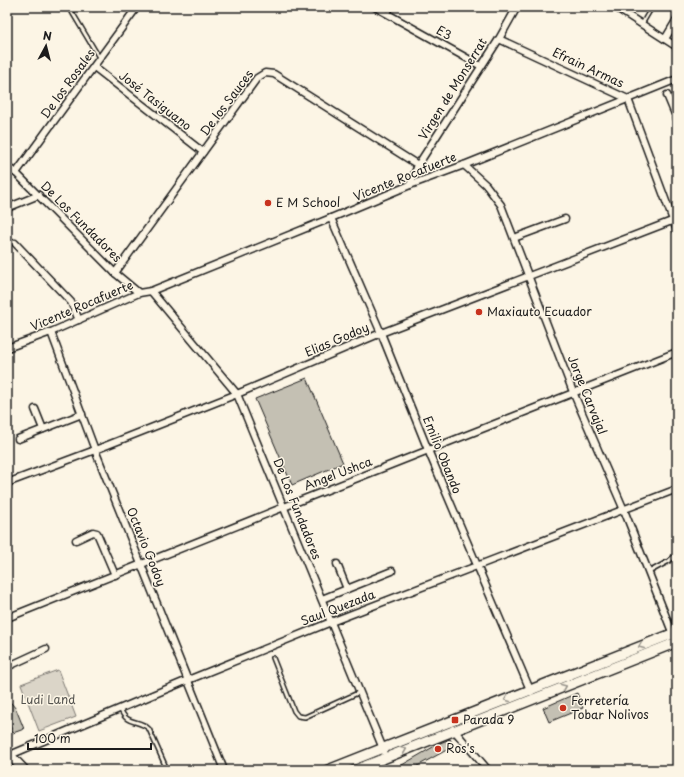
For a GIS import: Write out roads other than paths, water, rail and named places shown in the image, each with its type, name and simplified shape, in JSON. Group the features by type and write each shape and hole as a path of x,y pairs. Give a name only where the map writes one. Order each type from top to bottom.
{"main road":[{"path":"328,770 383,748 451,726 676,637"},
{"path":"355,770 387,757 451,726"},
{"path":"8,754 24,770"}],"street":[{"name":"De los Rosales","path":"16,173 138,7"},
{"name":"E3","path":"375,7 481,66"},
{"name":"Virgen de Monserrat","path":"410,185 418,165 517,7"},
{"path":"615,7 677,47"},
{"path":"665,39 677,19"},
{"name":"Efrain Armas","path":"498,39 628,99 675,220 677,231"},
{"name":"José Tasiguano","path":"94,67 203,152"},
{"name":"De los Sauces","path":"115,273 257,78 261,75 269,73 274,74 418,165"},
{"name":"Vicente Rocafuerte","path":"7,348 51,332 139,293 151,291 410,185 464,165 677,79"},
{"path":"667,94 677,119"},
{"name":"Jorge Carvajal","path":"464,165 495,195 501,205 573,392 624,510 676,637"},
{"name":"De Los Fundadores","path":"7,166 16,173 115,273 139,293"},
{"path":"7,208 38,196"},
{"name":"Emilio Obando","path":"331,218 381,333 428,450 532,694"},
{"path":"514,238 564,219"},
{"name":"Elias Godoy","path":"7,482 95,450 237,394 381,333 675,220"},
{"path":"15,244 71,302 79,320"},
{"name":"De Los Fundadores","path":"151,291 237,394 387,757"},
{"name":"Octavio Godoy","path":"51,332 95,450 224,770"},
{"name":"Angel Ushca","path":"7,618 677,352"},
{"path":"35,409 43,429"},
{"path":"18,439 82,414"},
{"name":"Saul Quezada","path":"8,754 331,622 677,489"},
{"path":"76,540 93,532 97,533 115,575"},
{"path":"337,564 347,589"},
{"path":"322,599 392,571"},
{"path":"7,667 46,649"},
{"path":"451,726 488,770"}],"lane":[{"path":"69,7 100,59"},
{"path":"388,14 392,7"},
{"path":"642,24 652,7"},
{"path":"649,572 669,561 677,554"},
{"path":"273,658 294,711 298,716 305,717 360,692"},
{"path":"120,708 124,717 128,720 144,725 150,729 165,765"}],"place":[{"name":"E M School","path":"268,203"},
{"name":"Maxiauto Ecuador","path":"479,312"},
{"name":"Ferretería Tobar Nolivos","path":"563,708"},
{"name":"Parada 9","path":"455,720"},
{"name":"Ros's","path":"438,749"}],"park label":[{"name":"Ludi Land","path":"48,700"}]}
